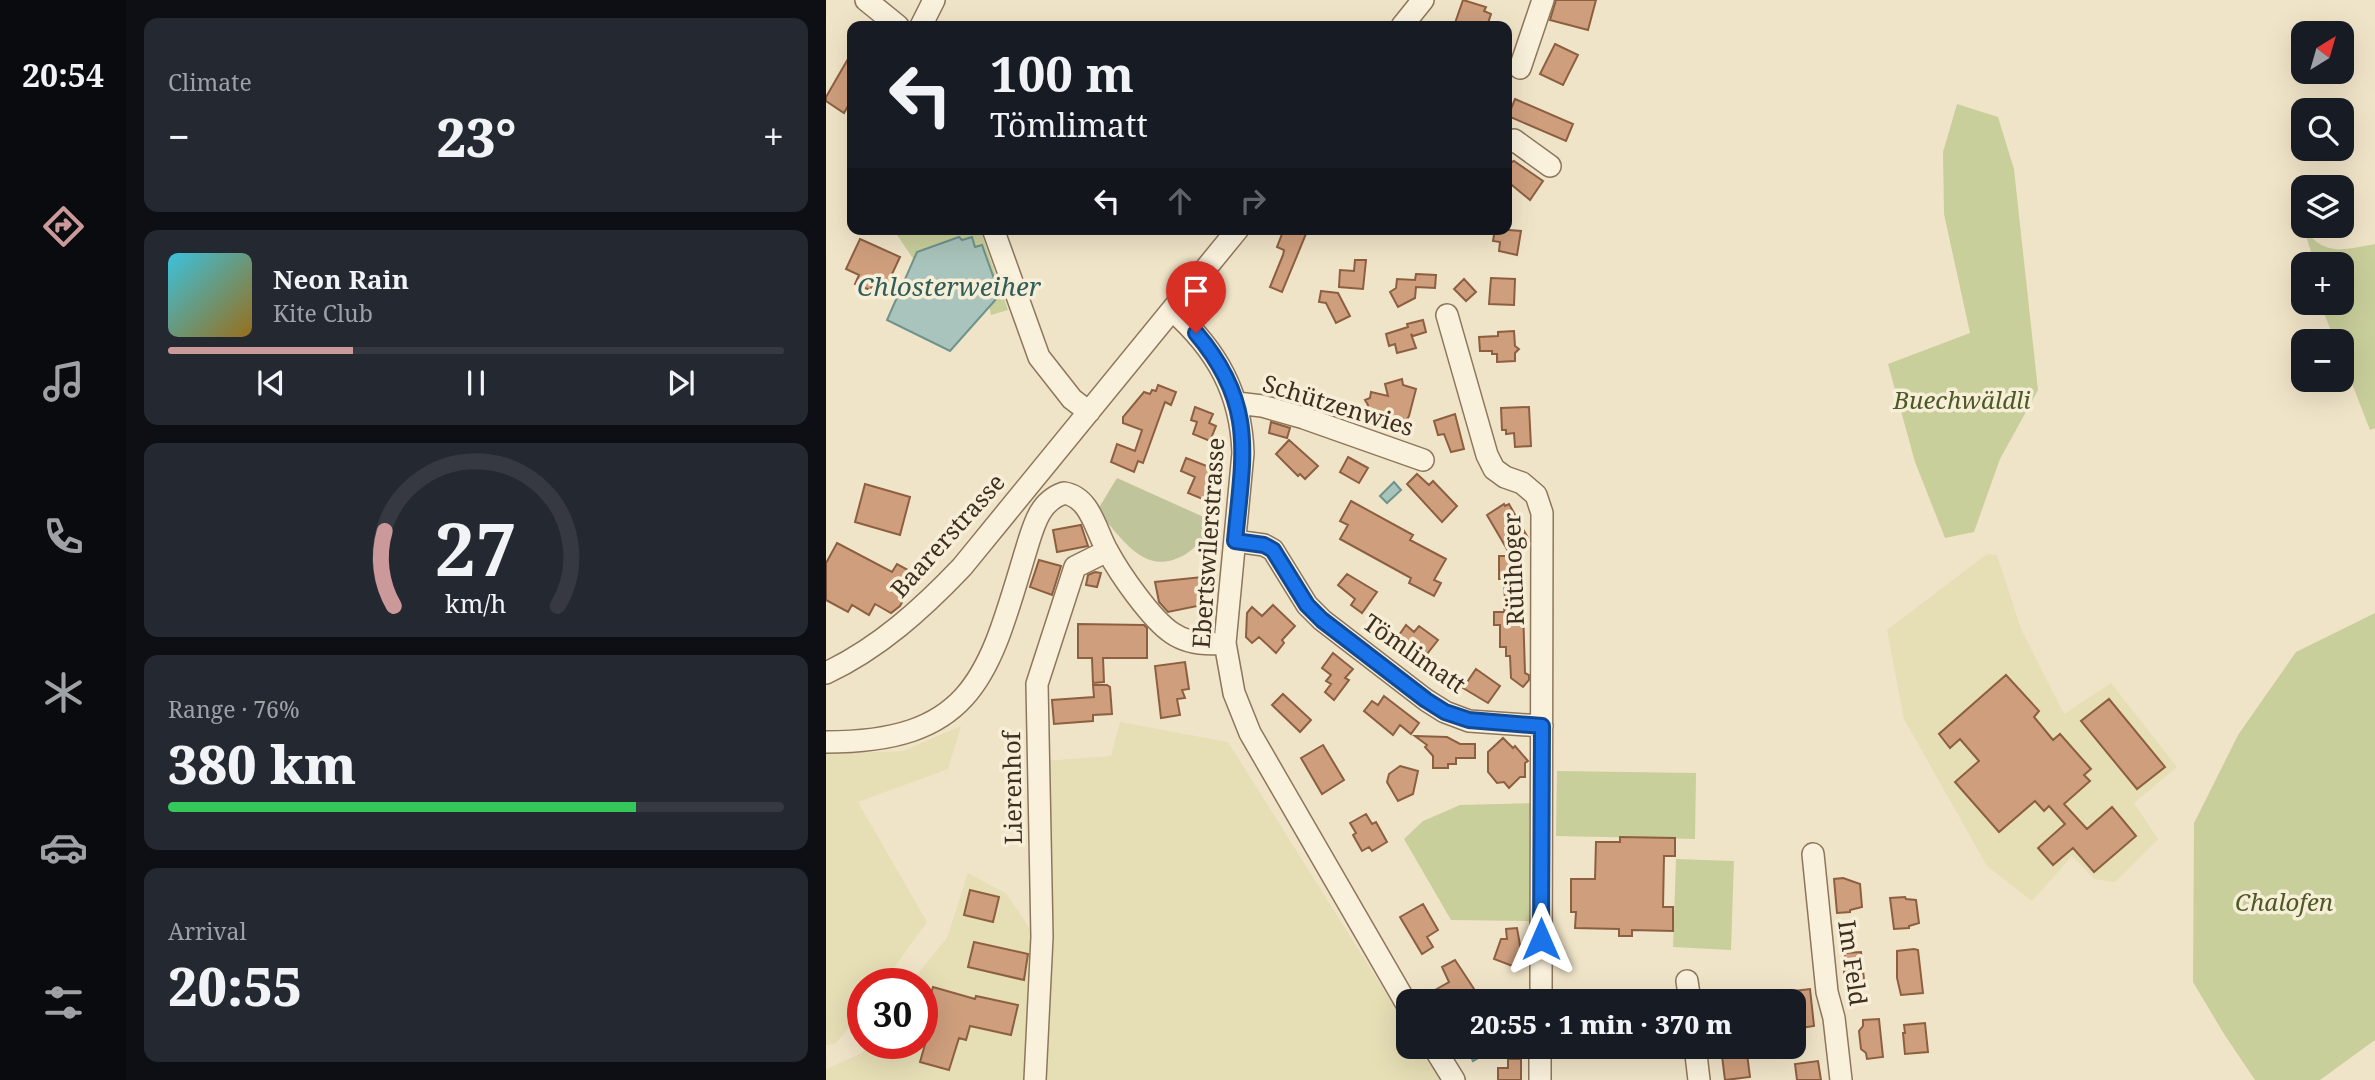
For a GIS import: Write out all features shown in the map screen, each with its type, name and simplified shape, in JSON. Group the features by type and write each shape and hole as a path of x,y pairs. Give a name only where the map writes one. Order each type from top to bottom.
{"street":[{"path":"866,0 892,21"},
{"path":"924,21 934,0"},
{"path":"1406,21 1423,0"},
{"path":"1520,68 1543,0"},
{"path":"1512,141 1550,166"},
{"path":"995,235 1039,357 1072,399 1089,412"},
{"name":"Baarerstrasse","path":"826,673 870,648 929,601 993,531 1233,235"},
{"name":"Ebertswilerstrasse","path":"1172,310 1216,356 1237,403 1242,427 1244,453 1225,643 1234,693 1250,733 1398,989"},
{"name":"Rütihoger","path":"1447,314 1487,455 1494,469 1505,477 1522,483 1536,495 1542,513 1542,726"},
{"name":"Schützenwies","path":"1237,403 1262,406 1304,418 1423,460"},
{"path":"826,742 873,740 901,735 946,714 965,698 990,657 1004,622 1036,519 1048,502 1064,493 1078,498 1086,506 1107,551 1123,576 1171,632 1188,641 1204,644 1225,643"},
{"name":"Tömlimatt","path":"1235,541 1264,545 1273,550 1307,605 1322,620 1445,712 1469,720 1542,726"},
{"name":"Lierenhof","path":"1035,1080 1042,937 1037,684 1075,567 1107,551"},
{"path":"1541,989 1542,726"},
{"name":"Im Feld","path":"1813,854 1827,992 1834,1018 1841,1080"},
{"path":"1441,1059 1454,1080"},
{"path":"1540,1059 1540,1080"},
{"path":"1697,1059 1699,1080"}],"shaded area":[{"path":"1987,554 1997,555 2021,629 2064,714 2111,683 2177,767 2134,803 2158,839 2115,882 2094,879 2072,856 2032,901 1987,866 1904,719 1887,630"},
{"path":"1120,722 1228,742 1396,1009 1396,1059 1429,1059 1444,1080 826,1080 826,1069 848,1059 938,1059 938,968 922,968 947,938 968,873 1007,894 1035,937 1044,761 1111,756"},
{"path":"961,726 948,769 858,802 927,922 894,968 847,968 847,1030 835,1044 826,1045 826,754 903,751"}],"green space":[{"name":"Buechwäldli","path":"1957,104 1998,117 2014,169 2038,390 2000,459 1974,532 1945,538 1915,462 1888,364 1970,333 1944,214 1943,152"},
{"path":"897,235 982,235 1008,310 991,315 977,249 914,260"},
{"path":"2307,238 2334,249 2375,244 2375,428 2370,430 2354,389 2354,329 2330,329 2325,315 2354,315 2354,252 2311,252"},
{"path":"1117,478 1217,523 1186,554 1158,562 1146,558 1126,543 1097,511"},
{"name":"Chalofen","path":"2375,613 2375,1040 2320,1080 2255,1080 2193,982 2194,823 2238,735 2296,652"},
{"path":"1557,771 1696,773 1695,839 1556,836"},
{"path":"1532,803 1533,921 1451,920 1404,839 1423,821 1460,805"},
{"path":"1676,859 1734,861 1731,950 1673,947"}],"water":[{"name":"Chlosterweiher","path":"959,237 962,240 972,237 975,247 982,245 997,287 997,298 950,351 887,320 917,252"},
{"path":"1394,482 1401,490 1387,503 1380,496"}],"building":[{"path":"1463,0 1486,7 1484,11 1491,14 1489,21 1456,21"},
{"path":"1556,0 1596,0 1588,30 1550,20"},
{"path":"1555,44 1578,55 1563,85 1540,74"},
{"path":"847,61 847,108 844,113 826,101"},
{"path":"1515,99 1573,124 1566,141 1512,118"},
{"path":"1512,162 1543,181 1530,200 1512,185"},
{"path":"1512,230 1521,231 1517,255 1499,251 1500,242 1493,241 1494,235 1512,235"},
{"path":"1282,235 1306,235 1282,292 1270,287 1284,250 1277,247"},
{"path":"860,239 900,257 886,287 874,282 870,290 855,284 859,275 846,269"},
{"path":"1355,260 1366,260 1363,289 1339,287 1340,270 1354,271"},
{"path":"1416,274 1436,275 1435,288 1416,287 1415,298 1398,307 1390,292 1396,288 1397,279 1415,280"},
{"path":"1491,278 1515,279 1514,305 1489,304"},
{"path":"1464,279 1476,292 1466,301 1454,289"},
{"path":"1321,291 1338,293 1350,316 1336,323 1326,303 1319,302"},
{"path":"1423,320 1426,332 1413,336 1411,334 1416,348 1397,353 1395,344 1389,346 1386,334"},
{"path":"1514,331 1515,346 1519,349 1515,353 1515,361 1497,362 1497,354 1480,351 1479,337 1498,336 1498,332"},
{"path":"1402,379 1403,385 1416,389 1409,416 1404,424 1366,411 1368,405 1365,400 1370,398 1371,392 1388,396 1385,384"},
{"path":"1158,385 1176,392 1171,405 1165,402 1143,463 1138,461 1134,472 1111,462 1117,444 1135,451 1142,430 1123,423 1123,417 1144,392 1150,394 1152,390 1156,391"},
{"path":"1195,407 1213,414 1209,423 1216,426 1210,441 1193,434 1197,422 1191,420"},
{"path":"1529,407 1531,446 1515,447 1514,433 1506,434 1506,430 1502,430 1501,408"},
{"path":"1455,414 1464,449 1451,452 1444,434 1438,435 1434,421"},
{"path":"1271,422 1290,428 1287,438 1269,433"},
{"path":"1289,440 1318,466 1305,479 1300,474 1298,476 1276,454"},
{"path":"1348,457 1368,468 1359,483 1340,472"},
{"path":"1186,458 1217,470 1205,500 1188,493 1195,477 1181,471"},
{"path":"1417,474 1429,485 1433,481 1457,506 1442,522 1407,484"},
{"path":"865,484 910,497 900,535 855,522"},
{"path":"1351,501 1413,535 1410,540 1446,559 1434,580 1441,583 1434,596 1409,583 1411,578 1340,539 1348,525 1340,521"},
{"path":"1504,504 1509,504 1528,538 1521,543 1525,673 1529,675 1529,680 1523,687 1511,678 1510,656 1506,656 1506,647 1500,647 1500,625 1494,625 1494,612 1504,612 1505,601 1504,579 1499,579 1499,556 1511,556 1487,515"},
{"path":"1081,525 1088,546 1057,552 1053,530"},
{"path":"837,543 892,572 897,564 917,575 900,606 891,613 875,604 869,615 852,605 848,612 826,600 826,563"},
{"path":"1039,560 1061,566 1052,595 1030,587"},
{"path":"1101,573 1097,587 1086,585 1088,575"},
{"path":"1347,574 1377,592 1362,613 1351,605 1355,599 1338,585"},
{"path":"1202,577 1207,604 1168,612 1159,602 1155,582"},
{"path":"1273,605 1295,626 1282,640 1284,643 1276,653 1259,637 1252,643 1246,637 1247,613 1252,607 1262,616"},
{"path":"1078,624 1144,625 1147,628 1147,658 1103,658 1104,682 1093,683 1092,658 1078,658"},
{"path":"1406,625 1414,632 1419,626 1438,640 1423,659 1397,638"},
{"path":"1333,653 1353,669 1345,678 1349,680 1334,700 1325,692 1331,684 1326,681 1331,675 1322,668"},
{"path":"1185,662 1189,689 1182,690 1185,698 1177,699 1180,715 1161,718 1155,666"},
{"path":"1476,669 1500,686 1488,703 1463,688"},
{"path":"2006,675 2039,711 2034,717 2053,740 2060,734 2091,769 2084,775 2090,781 2064,804 2087,829 2112,807 2136,836 2094,872 2073,848 2053,865 2038,848 2065,824 2049,806 2044,811 2035,801 1999,832 1955,782 1979,761 1960,739 1950,748 1939,734"},
{"path":"1093,685 1110,687 1112,714 1093,715 1093,721 1054,724 1052,700 1094,697"},
{"path":"1283,694 1311,720 1300,732 1272,705"},
{"path":"1384,696 1419,723 1411,734 1400,725 1393,735 1364,711 1372,701 1378,705"},
{"path":"2109,699 2165,767 2137,789 2081,721"},
{"path":"1415,736 1447,737 1460,744 1475,744 1475,758 1456,758 1456,764 1448,764 1448,768 1433,768 1433,756 1425,747 1427,745"},
{"path":"1503,738 1513,748 1515,746 1528,761 1525,763 1525,777 1520,777 1509,788 1504,782 1497,783 1488,772 1488,752"},
{"path":"1323,745 1344,780 1322,794 1301,758"},
{"path":"1400,766 1418,771 1413,794 1398,801 1387,782 1389,774"},
{"path":"1366,814 1372,824 1376,822 1387,842 1372,851 1369,847 1362,851 1350,823"},
{"path":"1620,837 1675,838 1675,856 1664,856 1663,907 1673,907 1673,931 1632,930 1632,936 1619,936 1619,929 1575,928 1576,912 1571,912 1571,879 1595,879 1596,842 1620,842"},
{"path":"1843,878 1860,884 1862,907 1837,913 1834,879"},
{"path":"970,890 999,897 993,922 964,915"},
{"path":"1905,897 1916,900 1919,923 1909,928 1894,929 1890,898"},
{"path":"1423,904 1438,930 1427,937 1433,947 1422,954 1400,917"},
{"path":"1517,928 1521,951 1515,967 1494,959 1501,939 1507,939 1506,929"},
{"path":"974,942 1028,954 1024,980 968,967"},
{"path":"1918,950 1923,993 1901,995 1897,978 1897,951"},
{"path":"1861,952 1865,989 1848,990 1844,972 1845,953"},
{"path":"1455,960 1474,989 1437,989 1449,982 1442,967"},
{"path":"938,988 975,999 976,996 1018,1005 1011,1035 970,1026 966,1040 959,1038 949,1070 920,1062 921,1059 938,1059"},
{"path":"1810,989 1814,1026 1806,1027 1806,990"},
{"path":"1879,1019 1883,1057 1867,1059 1866,1053 1861,1049 1859,1031 1863,1020"},
{"path":"1925,1023 1928,1052 1905,1054 1904,1025"},
{"path":"1508,1059 1521,1059 1521,1080 1498,1080 1498,1068 1508,1068"},
{"path":"1722,1059 1748,1059 1750,1077 1725,1080"},
{"path":"1818,1061 1821,1080 1797,1080 1795,1064"}],"route":[{"path":"1196,333 1216,356 1237,403 1242,427 1244,453 1235,541 1264,545 1273,550 1307,605 1322,620 1445,712 1469,720 1542,726 1541,939"}]}
